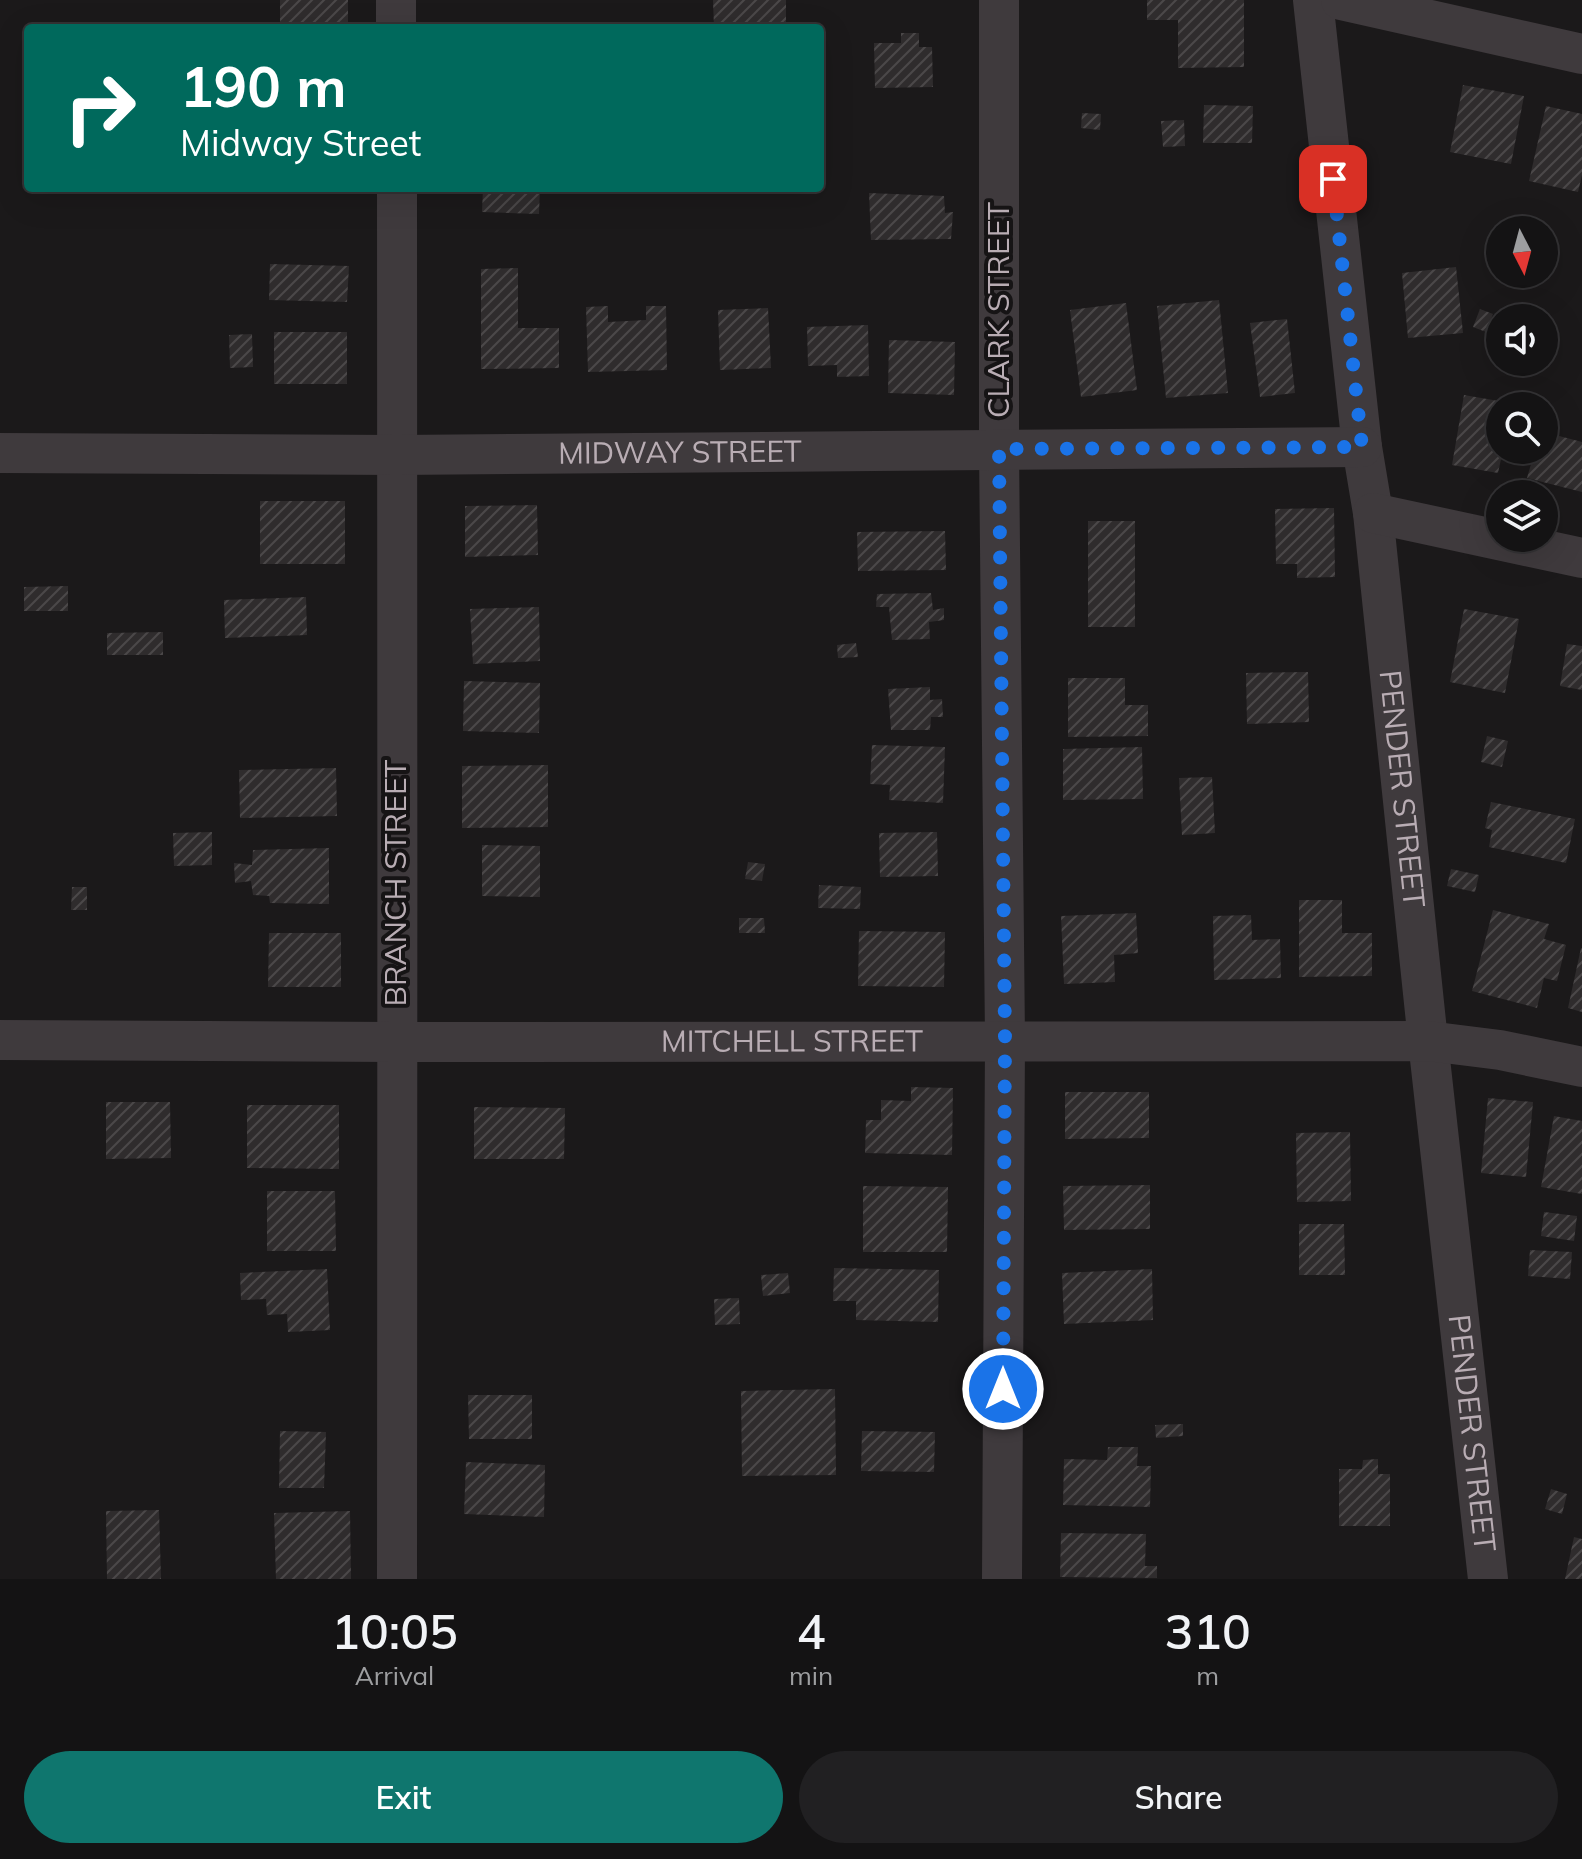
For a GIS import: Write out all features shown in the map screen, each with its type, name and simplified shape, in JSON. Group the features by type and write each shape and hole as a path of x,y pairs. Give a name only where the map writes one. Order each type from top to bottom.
{"street":[{"path":"396,0 396,24"},
{"name":"CLARK STREET","path":"999,0 999,449 1005,1040 1002,1579"},
{"name":"PENDER STREET","path":"1313,0 1362,447 1373,513 1488,1579"},
{"path":"1341,0 1582,54"},
{"name":"BRANCH STREET","path":"397,192 397,1579"},
{"name":"MIDWAY STREET","path":"0,453 398,455 1362,447"},
{"path":"1373,513 1582,558"},
{"name":"MITCHELL STREET","path":"0,1040 1428,1041 1500,1050 1582,1067"}],"building":[{"path":"280,0 348,0 348,24 280,24"},
{"path":"713,0 786,0 786,24 714,24"},
{"path":"1147,0 1244,0 1244,67 1178,68 1178,20 1147,20"},
{"path":"901,33 919,33 919,47 932,47 933,87 875,88 874,43 901,43"},
{"path":"1463,85 1524,96 1511,164 1450,152"},
{"path":"1204,105 1253,106 1252,143 1203,143"},
{"path":"1546,106 1582,114 1582,175 1578,192 1529,181"},
{"path":"1082,113 1101,114 1100,130 1081,128"},
{"path":"1184,120 1185,146 1163,147 1161,121"},
{"path":"483,192 540,192 539,214 482,212"},
{"path":"869,193 944,196 945,213 953,212 951,239 871,240"},
{"path":"270,264 349,266 347,302 269,300"},
{"path":"1456,267 1463,333 1408,338 1402,273"},
{"path":"518,268 518,328 559,328 559,368 481,369 481,269"},
{"path":"1219,300 1228,393 1166,398 1157,306"},
{"path":"1126,303 1137,390 1081,397 1070,310"},
{"path":"608,306 608,322 646,320 646,306 666,306 667,370 588,372 586,307"},
{"path":"768,308 771,368 720,370 718,310"},
{"path":"1480,309 1486,311 1486,332 1473,327"},
{"path":"1287,319 1295,393 1260,397 1250,323"},
{"path":"868,325 869,376 837,377 837,365 808,366 807,327"},
{"path":"274,332 347,332 347,384 274,384"},
{"path":"252,334 253,367 230,368 229,335"},
{"path":"889,340 955,342 954,395 888,393"},
{"path":"1464,395 1486,399 1486,464 1500,464 1498,473 1452,465"},
{"path":"1558,436 1582,442 1582,492 1558,486 1558,480 1527,478 1531,464 1558,464"},
{"path":"260,501 345,501 345,564 260,564"},
{"path":"537,505 538,555 465,557 465,506"},
{"path":"1334,508 1335,577 1297,578 1297,564 1276,564 1275,509"},
{"path":"1088,521 1135,521 1135,627 1088,627"},
{"path":"945,531 946,570 858,571 857,532"},
{"path":"68,586 68,611 24,611 24,587"},
{"path":"931,593 933,610 944,608 944,620 929,622 930,639 892,640 889,607 876,607 877,594"},
{"path":"306,597 307,635 225,638 224,600"},
{"path":"539,607 540,661 473,664 470,609"},
{"path":"1464,609 1519,619 1505,693 1450,682"},
{"path":"163,632 163,655 107,655 107,633"},
{"path":"856,643 858,657 838,658 837,645"},
{"path":"1567,644 1582,646 1582,690 1560,686"},
{"path":"1308,672 1309,722 1247,724 1246,673"},
{"path":"1068,678 1125,678 1125,705 1148,705 1148,736 1068,737"},
{"path":"464,681 540,683 539,733 463,731"},
{"path":"930,687 930,700 942,699 943,717 931,717 930,730 891,730 888,689"},
{"path":"1487,736 1508,741 1502,767 1481,762"},
{"path":"872,745 945,747 943,803 889,800 890,785 870,784"},
{"path":"1142,747 1143,799 1063,800 1063,749"},
{"path":"548,765 548,827 462,828 462,766"},
{"path":"336,768 337,816 240,818 239,770"},
{"path":"1212,777 1215,833 1182,835 1179,778"},
{"path":"1491,802 1575,819 1566,863 1489,847 1492,830 1485,828"},
{"path":"212,832 212,865 174,866 173,833"},
{"path":"937,832 938,876 880,877 879,833"},
{"path":"482,845 540,846 540,897 482,896"},
{"path":"329,848 329,904 270,903 269,896 253,895 251,881 235,883 234,863 252,865 253,850"},
{"path":"748,862 765,864 762,881 745,879"},
{"path":"1451,869 1479,875 1475,892 1447,886"},
{"path":"819,885 861,887 860,909 818,908"},
{"path":"72,887 87,887 87,910 71,910"},
{"path":"1299,900 1342,900 1342,933 1372,933 1372,976 1299,977"},
{"path":"1493,910 1549,924 1544,939 1566,945 1557,981 1544,978 1537,1008 1472,991"},
{"path":"1136,913 1138,953 1114,955 1115,982 1064,984 1061,916"},
{"path":"1251,915 1252,940 1280,939 1281,978 1214,980 1213,916"},
{"path":"739,918 764,918 765,933 739,933"},
{"path":"859,931 945,932 944,987 858,986"},
{"path":"269,933 341,933 341,987 268,987"},
{"path":"1582,948 1582,1012 1568,1008"},
{"path":"911,1087 953,1088 952,1155 865,1153 866,1120 881,1120 881,1100 911,1101"},
{"path":"1065,1092 1149,1092 1149,1138 1065,1139"},
{"path":"1488,1098 1533,1102 1526,1177 1481,1173"},
{"path":"106,1102 170,1102 171,1158 106,1159"},
{"path":"247,1105 339,1105 339,1169 247,1168"},
{"path":"474,1107 565,1108 564,1159 474,1159"},
{"path":"1554,1116 1582,1121 1582,1194 1541,1187"},
{"path":"1350,1132 1351,1201 1297,1202 1296,1133"},
{"path":"1150,1185 1150,1229 1064,1230 1063,1186"},
{"path":"863,1186 948,1187 947,1252 863,1252"},
{"path":"267,1191 335,1191 336,1251 267,1251"},
{"path":"1544,1212 1577,1216 1574,1241 1541,1236"},
{"path":"1299,1224 1344,1224 1345,1275 1299,1275"},
{"path":"1530,1250 1572,1252 1570,1279 1528,1276"},
{"path":"834,1268 939,1270 938,1322 856,1320 856,1301 833,1301"},
{"path":"327,1269 330,1330 288,1332 287,1314 267,1315 266,1299 241,1300 240,1273"},
{"path":"1152,1269 1153,1320 1064,1324 1062,1273"},
{"path":"788,1273 790,1293 763,1296 761,1275"},
{"path":"739,1298 740,1324 715,1325 714,1299"},
{"path":"835,1389 836,1475 742,1476 741,1391"},
{"path":"468,1395 532,1395 532,1439 469,1439"},
{"path":"1183,1424 1183,1436 1156,1438 1155,1425"},
{"path":"280,1431 326,1432 324,1488 279,1488"},
{"path":"862,1431 935,1432 934,1472 861,1471"},
{"path":"1108,1447 1138,1447 1137,1466 1151,1466 1150,1507 1063,1505 1064,1459 1107,1460"},
{"path":"1378,1459 1378,1474 1390,1474 1390,1526 1339,1526 1339,1469 1362,1469 1363,1460"},
{"path":"466,1462 545,1465 544,1517 464,1514"},
{"path":"1551,1489 1567,1494 1562,1514 1545,1509"},
{"path":"159,1510 161,1579 107,1579 106,1511"},
{"path":"350,1511 351,1579 276,1579 274,1513"},
{"path":"1061,1533 1146,1534 1145,1566 1157,1566 1157,1578 1060,1577"},
{"path":"1574,1537 1582,1539 1582,1579 1565,1579"}],"route":[{"path":"1003,1389 1005,1040 999,449 1362,447 1333,179"}]}
